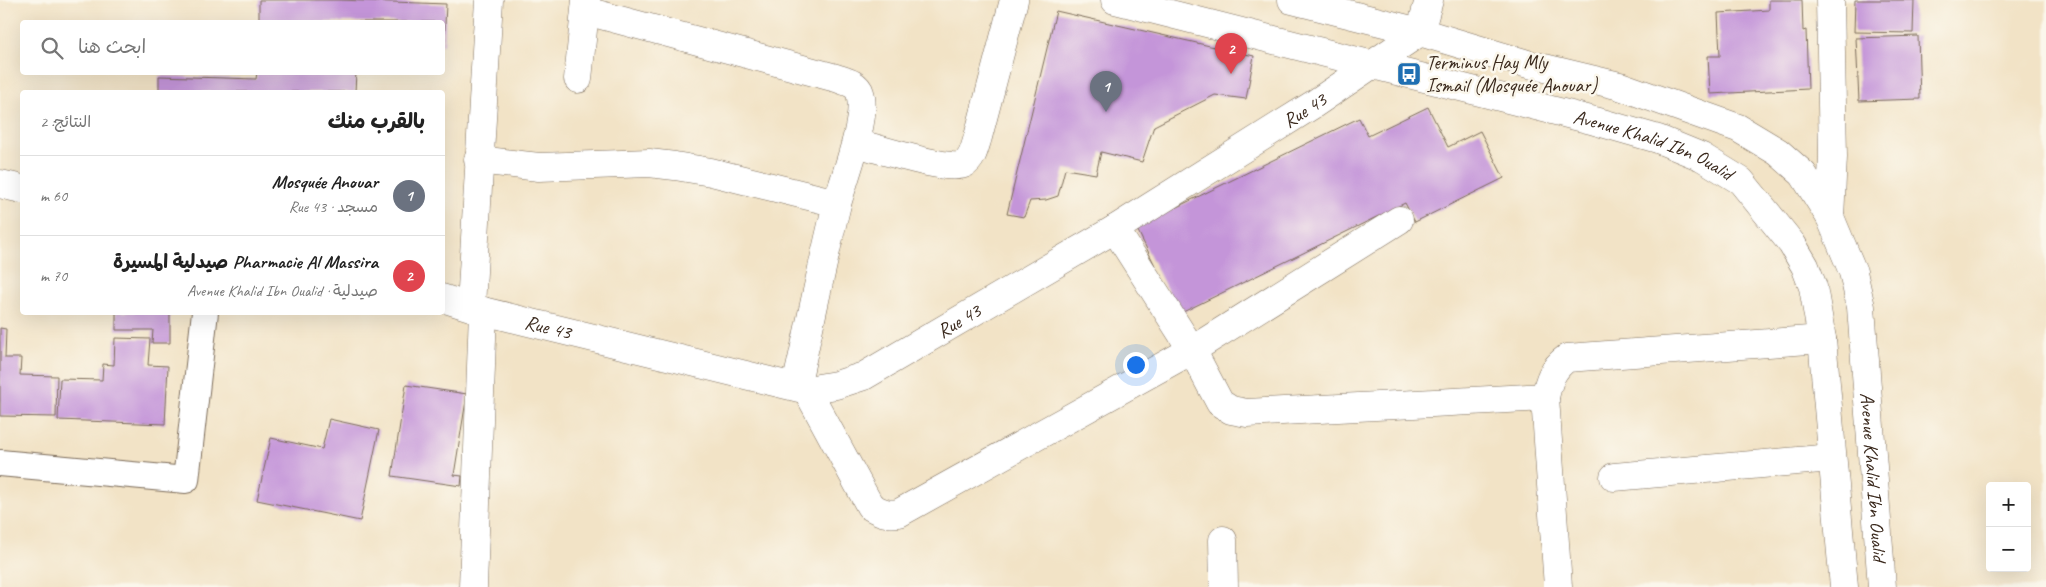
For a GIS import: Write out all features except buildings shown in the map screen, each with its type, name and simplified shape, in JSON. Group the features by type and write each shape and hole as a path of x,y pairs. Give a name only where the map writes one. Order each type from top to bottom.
{"street":[{"path":"472,587 478,160 489,0"},
{"path":"856,143 937,164 956,167 966,163 972,154 978,137 1014,0"},
{"name":"Avenue Khalid Ibn Oualid","path":"1115,0 1595,121 1658,139 1702,157 1741,181 1792,244 1813,287 1822,339 1844,587"},
{"name":"Avenue Khalid Ibn Oualid","path":"1292,0 1420,32 1524,63 1620,86 1738,128 1778,152 1802,174 1830,217 1853,272 1861,307 1882,587"},
{"path":"1420,32 1429,0"},
{"path":"1830,0 1833,157 1830,217"},
{"path":"578,79 586,5 854,85 860,91 862,103 856,143 837,204 801,388 865,500 879,512 890,514 909,509 1192,350 1399,220"},
{"name":"Rue 43","path":"445,299 477,309 801,388 836,385 864,376 1115,229 1314,104 1420,32"},
{"path":"478,160 539,167 649,163 675,166 711,172 837,204"},
{"path":"0,184 20,189"},
{"path":"1115,229 1192,350 1220,402 1231,410 1247,413 1544,397"},
{"path":"0,463 186,480 205,315"},
{"path":"1558,587 1544,397 1549,377 1556,367 1567,358 1822,339"},
{"path":"1614,477 1832,458"},
{"path":"1223,540 1224,587"}],"place":[{"name":"Pharmacie Al Massira صيدلية المسيرة","path":"1231,74"},
{"name":"Terminus Hay Mly Ismail (Mosquée Anouar)","path":"1409,74"},
{"name":"Mosquée Anouar","path":"1106,112"}]}
